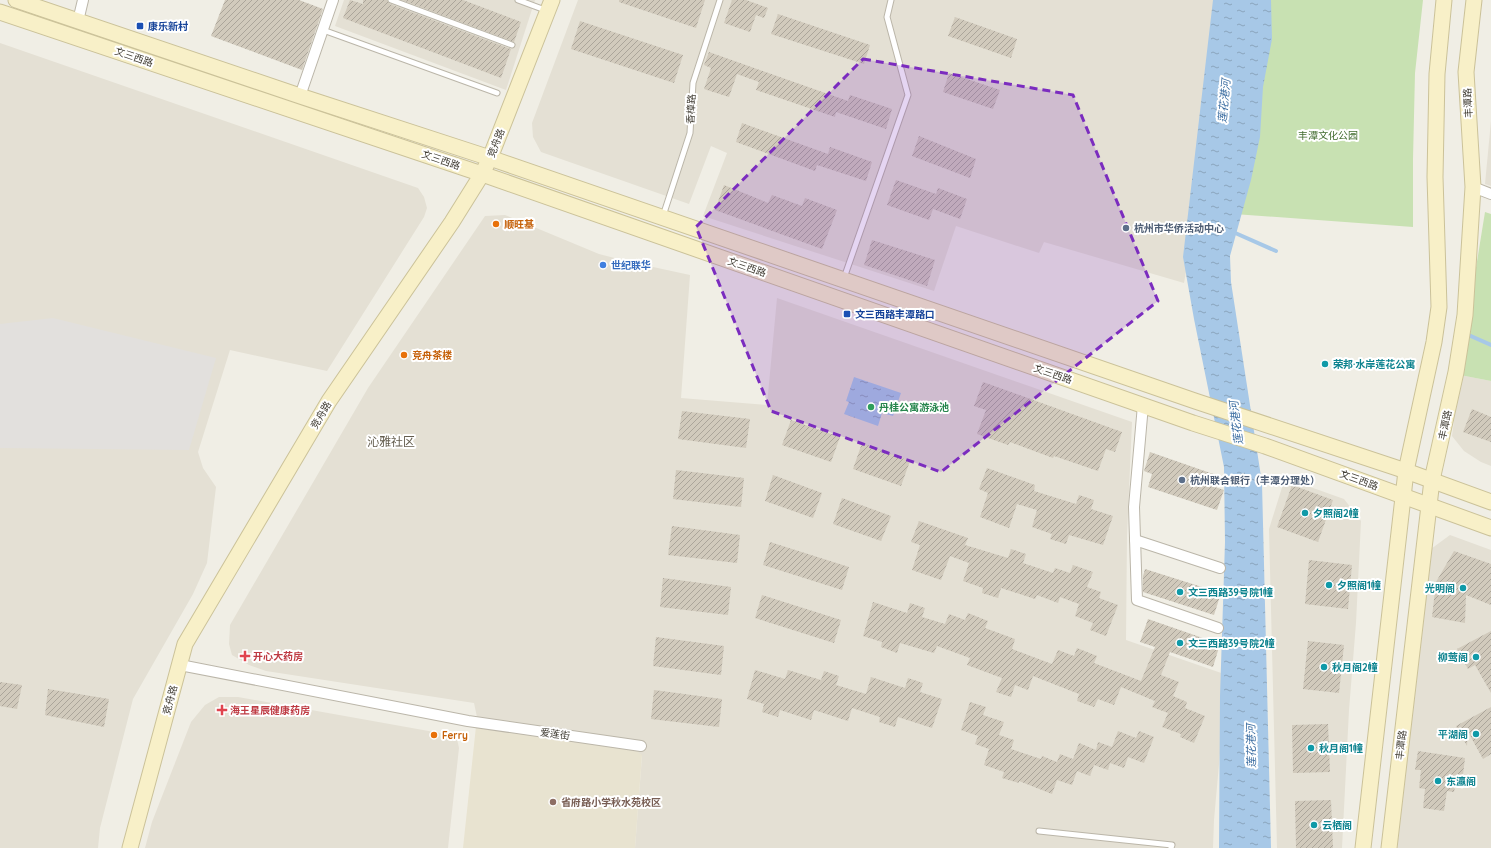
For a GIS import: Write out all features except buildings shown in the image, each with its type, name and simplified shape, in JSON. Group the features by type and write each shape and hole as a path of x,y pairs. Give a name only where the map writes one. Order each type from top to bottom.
{"main road":[{"name":"文三西路","path":"16,0 300,96 490,158 1262,424 1406,471 1491,502"},
{"path":"1363,848 1406,471 1434,342 1439,307 1435,169 1437,74 1444,0"},
{"name":"丰潭路","path":"1389,848 1432,480 1460,350 1465,315 1473,187 1466,72 1474,0"},
{"name":"竞舟路","path":"130,848 185,644 329,401 452,222 482,174 490,158 550,5"},
{"name":"文三西路","path":"0,12 482,174 1193,423 1265,446 1491,528"}],"street":[{"path":"78,21 83,0"},
{"path":"300,96 333,0"},
{"path":"1473,187 1491,194"},
{"path":"1143,405 1134,507 1137,600 1218,628"},
{"path":"1135,540 1220,568"},
{"name":"爱莲街","path":"180,665 468,721 641,746"}],"lane":[{"path":"391,0 512,45"},
{"path":"518,0 550,5"},
{"name":"香樟路","path":"662,218 690,133 693,83 720,0"},
{"path":"843,280 908,95 887,17 892,0"},
{"path":"323,30 497,93"},
{"path":"1039,831 1172,845 1171,848"}],"highlighted area":[{"path":"863,59 1073,95 1158,301 941,472 771,411 696,227"}],"shaded area":[{"path":"344,0 535,0 506,90 335,26"},
{"path":"578,0 1234,0 1184,283 1044,242 1039,253 956,226 934,291 703,216 727,153 711,146 689,204 541,152 533,137 532,123"},
{"path":"0,43 418,188 424,197 427,208 424,217 327,371 230,350 198,452 203,468 216,487 207,563 193,594 133,699 100,828 98,848 0,848"},
{"path":"1491,121 1491,186 1485,184"},
{"path":"505,215 599,254 690,275 681,398 767,405 777,298 1132,422 1127,536 1126,640 1227,675 1214,820 1213,848 635,848 642,756 625,743 477,717 474,703 266,671 249,665 232,655 229,644 230,625 368,388 485,216"},
{"path":"53,318 216,358 189,450 0,448 0,324"},
{"path":"1460,375 1491,381 1491,466 1481,462 1464,451 1452,436"},
{"path":"1285,478 1344,499 1361,521 1342,848 1277,848 1269,529"},
{"path":"1450,535 1491,550 1491,848 1397,848 1431,549"},
{"path":"219,697 238,697 451,735 457,739 459,748 448,848 145,848 152,822 191,722 205,705"},
{"name":"省府路小学秋水苑校区","path":"477,717 625,743 642,755 635,848 463,848"}],"green space":[{"name":"丰潭文化公园","path":"1258,0 1423,0 1415,73 1413,227 1234,214"},
{"path":"1485,212 1491,214 1491,381 1460,375 1469,337 1475,274"}],"water":[{"name":"莲花港河","path":"1213,0 1271,0 1272,39 1263,87 1260,137 1251,180 1230,256 1231,282 1262,483 1271,848 1219,848 1220,696 1225,542 1224,467 1183,257"},
{"name":"丹桂公寓游泳池","path":"854,377 901,393 893,416 882,413 878,426 844,414 849,402 846,401"}],"waterway":[{"path":"1233,232 1276,251"},
{"path":"1464,333 1491,345"}],"place":[{"name":"康乐新村","path":"140,26"},
{"name":"顺旺基","path":"496,224"},
{"name":"杭州市华侨活动中心","path":"1126,228"},
{"name":"世纪联华","path":"603,265"},
{"name":"文三西路丰潭路口","path":"847,314"},
{"name":"竞舟茶楼","path":"404,355"},
{"name":"荣邦·水岸莲花公寓","path":"1325,364"},
{"name":"丹桂公寓游泳池","path":"871,407"},
{"name":"杭州联合银行（丰潭分理处）","path":"1182,480"},
{"name":"夕照阁2幢","path":"1305,513"},
{"name":"夕照阁1幢","path":"1329,585"},
{"name":"光明阁","path":"1463,588"},
{"name":"文三西路39号院1幢","path":"1180,592"},
{"name":"文三西路39号院2幢","path":"1180,643"},
{"name":"开心大药房","path":"245,656"},
{"name":"柳莺阁","path":"1476,657"},
{"name":"秋月阁2幢","path":"1324,667"},
{"name":"海王星辰健康药房","path":"222,710"},
{"name":"平湖阁","path":"1476,734"},
{"name":"Ferry","path":"434,735"},
{"name":"秋月阁1幢","path":"1311,748"},
{"name":"东瀛阁","path":"1438,781"},
{"name":"省府路小学秋水苑校区","path":"553,802"},
{"name":"云栖阁","path":"1314,825"}],"district":[{"name":"沁雅社区","path":"391,441"}]}
